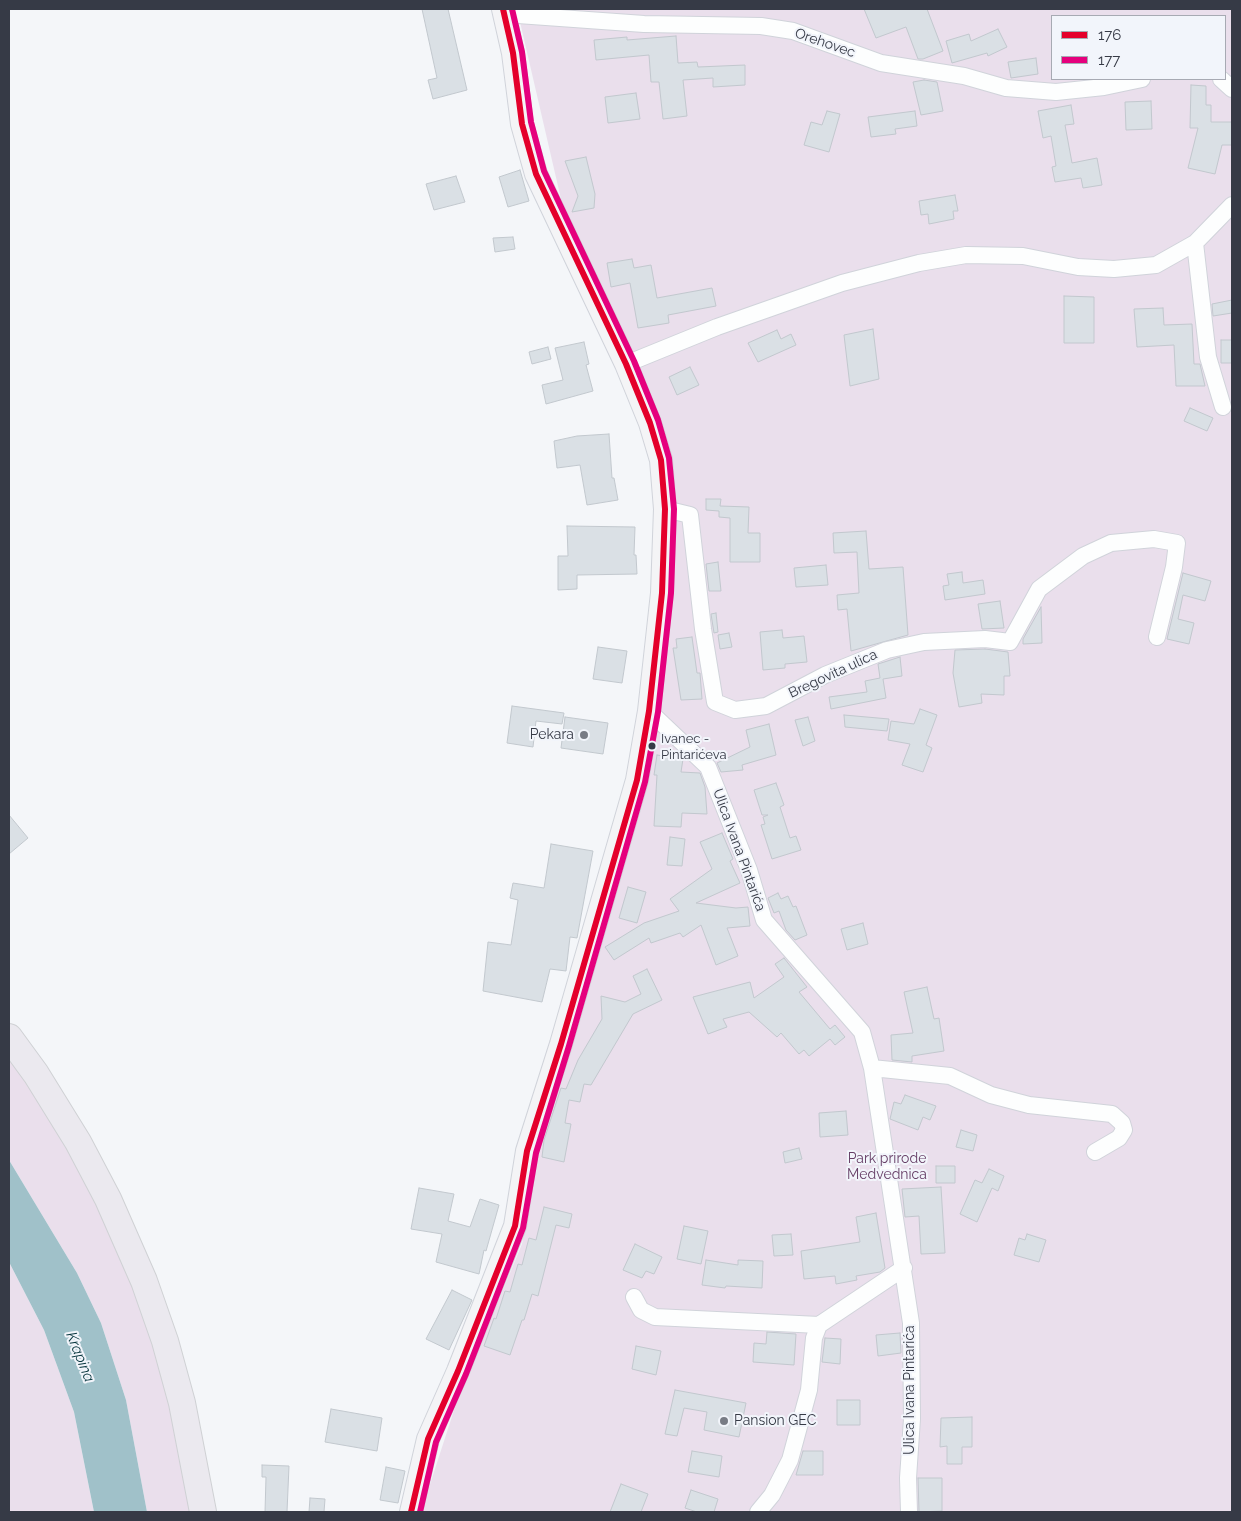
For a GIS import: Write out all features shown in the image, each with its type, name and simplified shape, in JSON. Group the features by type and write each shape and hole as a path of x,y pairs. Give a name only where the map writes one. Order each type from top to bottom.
{"main road":[{"path":"411,1512 428,1439 462,1363 515,1226 527,1151 561,1044 637,780 649,710 662,593 665,509 661,460 650,424 626,364 536,174 522,124 513,53 504,11"},
{"path":"9,1037 36,1074 78,1142 108,1199 144,1281 165,1341 182,1403 203,1512"}],"street":[{"name":"Orehovec","path":"504,11 644,24 761,26 793,31 881,63 957,74 1006,88 1056,92 1104,87 1137,80"},
{"path":"1223,80 1232,89"},
{"path":"626,364 717,327 842,283 919,263 966,256 1022,256 1078,267 1114,269 1156,265 1195,243 1232,205"},
{"path":"1195,243 1208,357 1223,408"},
{"name":"Bregovita ulica","path":"665,509 690,515 703,629 715,702 735,710 766,706 825,675 886,650 924,642 984,639 1010,642 1039,590 1083,556 1111,543 1154,539 1177,543 1174,567 1157,637"},
{"name":"Ulica Ivana Pintarića","path":"649,710 708,767 749,870 764,920 862,1032 872,1068 911,1323 912,1418 908,1478 909,1512"},
{"path":"872,1068 950,1076 991,1095 1029,1105 1112,1114 1122,1123 1124,1130 1119,1138 1095,1152"},
{"path":"758,1512 772,1495 790,1460 809,1390 814,1338 819,1325 904,1268"},
{"path":"634,1297 642,1310 655,1317 819,1325"}],"green space":[{"name":"Park prirode Medvednica","path":"517,9 1232,9 1232,1512 421,1512 457,1401 522,1244 557,1054 630,806 662,593 657,451 567,225"},
{"path":"9,1053 41,1098 120,1245 167,1383 192,1512 147,1512 126,1400 101,1323 77,1273 9,1160"},
{"path":"9,1262 44,1330 74,1412 94,1512 9,1512"}],"water":[{"name":"Krapina","path":"9,1160 77,1273 101,1323 126,1400 147,1512 94,1512 74,1412 44,1330 9,1262"}],"building":[{"path":"422,9 448,9 467,90 433,99 428,80 437,78"},
{"path":"864,9 927,9 943,51 923,59 918,59 906,27 876,38"},
{"path":"998,29 1007,47 988,56 987,53 952,63 946,41 969,34 971,41"},
{"path":"676,36 678,63 697,62 698,67 745,65 745,85 713,87 713,78 683,80 687,116 663,119 659,82 651,82 649,55 596,60 594,40 627,37 627,40"},
{"path":"1036,58 1038,74 1011,78 1008,62"},
{"path":"924,80 937,82 943,111 921,115 913,82"},
{"path":"1191,85 1206,86 1206,105 1211,105 1211,122 1232,122 1232,145 1222,145 1215,174 1188,168 1198,128 1190,128"},
{"path":"636,93 640,119 608,123 605,97"},
{"path":"1151,101 1152,129 1126,130 1125,102"},
{"path":"1071,105 1074,124 1065,125 1072,163 1097,158 1102,185 1083,188 1081,178 1055,182 1052,167 1056,166 1051,136 1043,138 1038,111"},
{"path":"827,111 840,114 829,152 804,145 811,122 822,125"},
{"path":"915,111 917,126 895,129 896,134 871,137 868,117"},
{"path":"586,157 595,194 594,208 572,212 578,196 565,161"},
{"path":"520,170 529,201 508,207 499,177"},
{"path":"456,176 465,202 434,210 426,184"},
{"path":"955,195 958,211 953,211 954,219 929,224 928,214 921,215 919,201"},
{"path":"513,237 515,249 495,252 493,238"},
{"path":"632,259 634,268 651,265 657,298 712,288 716,306 668,315 669,323 638,328 630,283 611,287 607,263"},
{"path":"1064,296 1094,297 1094,343 1064,343"},
{"path":"1232,300 1232,313 1213,316 1212,304"},
{"path":"1163,308 1164,325 1192,324 1194,364 1200,364 1205,386 1176,386 1174,345 1137,347 1134,309"},
{"path":"873,329 879,379 850,386 844,335"},
{"path":"777,330 781,339 791,334 796,345 758,362 748,343"},
{"path":"1221,340 1232,340 1232,363 1221,363"},
{"path":"584,342 589,364 586,365 593,391 546,404 542,385 563,380 555,348"},
{"path":"548,347 551,359 532,364 529,352"},
{"path":"690,367 699,385 677,395 669,377"},
{"path":"1190,408 1213,418 1207,431 1184,421"},
{"path":"609,434 612,478 614,478 618,500 587,505 580,465 557,468 554,441 577,436"},
{"path":"706,499 721,499 720,506 749,507 748,533 760,533 760,562 730,562 730,518 719,517 719,511 706,510"},
{"path":"567,526 635,527 634,555 636,555 637,574 577,575 577,589 558,590 558,556 568,556"},
{"path":"866,531 869,569 903,567 908,635 851,651 847,609 838,610 837,595 859,593 857,552 834,553 833,533"},
{"path":"718,562 721,591 709,591 706,564"},
{"path":"826,565 828,585 796,587 794,568"},
{"path":"962,572 963,583 983,580 985,594 945,600 943,586 949,585 947,574"},
{"path":"1183,573 1211,581 1205,601 1183,595 1178,619 1194,623 1189,644 1167,639"},
{"path":"1000,601 1004,628 982,629 978,604"},
{"path":"1041,607 1042,643 1023,644 1023,639"},
{"path":"716,613 718,632 714,633 711,614"},
{"path":"782,630 783,638 804,636 807,662 785,664 785,668 763,670 760,632"},
{"path":"729,633 732,647 720,649 718,635"},
{"path":"692,637 697,673 700,673 702,699 681,700 673,648 677,648 676,639"},
{"path":"598,647 627,651 622,683 593,679"},
{"path":"985,649 1008,652 1010,676 1004,676 1004,695 981,694 982,703 959,707 953,673 955,650"},
{"path":"900,657 902,676 883,679 886,698 831,709 829,697 867,692 865,681 880,678 878,664"},
{"path":"512,706 564,713 562,724 536,721 533,747 507,743"},
{"path":"920,709 937,715 926,745 932,748 923,772 902,765 910,744 888,740 891,721 914,724"},
{"path":"844,715 889,719 887,731 845,727"},
{"name":"Pekara","path":"565,717 608,723 603,754 561,748"},
{"path":"808,717 815,741 803,746 795,720"},
{"path":"769,724 776,755 742,765 743,770 721,772 717,763 750,747 746,730"},
{"path":"657,755 683,759 681,772 700,773 705,787 707,814 682,813 681,827 654,826 657,775 654,775"},
{"path":"776,783 784,805 780,807 790,838 796,836 801,850 772,859 761,825 765,824 763,817 768,815 762,815 754,790"},
{"path":"9,815 28,838 9,854"},
{"path":"722,833 733,859 730,861 740,883 696,903 736,908 748,907 750,926 727,928 738,956 716,965 701,925 683,937 680,933 651,943 649,938 614,960 605,947 644,923 679,911 670,899 712,869 700,842"},
{"path":"670,837 685,839 682,866 667,865"},
{"path":"551,844 593,851 577,938 570,937 566,971 550,969 542,1002 483,991 488,942 511,945 518,900 510,898 513,883 544,888"},
{"path":"628,887 646,892 637,923 619,918"},
{"path":"778,893 781,899 788,896 793,907 796,906 807,935 795,940 786,930 779,911 774,913 768,898"},
{"path":"863,923 868,944 847,950 841,929"},
{"path":"784,958 807,987 799,992 830,1029 835,1025 845,1037 835,1045 830,1039 809,1056 804,1050 799,1054 781,1033 777,1037 749,1012 723,1019 727,1027 708,1034 693,997 750,982 754,998 784,977 775,964"},
{"path":"647,969 662,1000 633,1014 591,1085 584,1084 580,1102 569,1100 565,1123 571,1124 564,1162 542,1157 544,1140 561,1088 566,1089 578,1060 602,1019 601,996 625,1002 641,994 633,976"},
{"path":"927,987 934,1019 939,1018 944,1051 912,1056 912,1062 892,1060 891,1035 913,1033 904,992"},
{"path":"905,1095 936,1106 930,1120 923,1117 918,1130 890,1119 894,1102 901,1104"},
{"path":"846,1111 848,1135 820,1137 819,1113"},
{"path":"961,1130 977,1135 973,1151 956,1147"},
{"path":"799,1148 802,1159 785,1163 783,1152"},
{"path":"936,1166 955,1166 955,1183 936,1183"},
{"path":"989,1169 1004,1176 998,1191 992,1188 977,1222 960,1214 975,1180 982,1183"},
{"path":"941,1187 945,1253 921,1254 919,1216 905,1217 902,1189"},
{"path":"419,1188 454,1194 448,1221 470,1227 480,1199 499,1205 486,1251 484,1250 479,1274 436,1262 442,1234 411,1229"},
{"path":"544,1207 572,1214 569,1228 556,1225 538,1296 532,1294 510,1355 484,1346 494,1318 496,1319 505,1291 510,1292 518,1264 522,1265 529,1238 536,1240"},
{"path":"876,1213 885,1268 880,1272 856,1276 857,1280 836,1284 835,1276 804,1279 801,1251 860,1242 856,1217"},
{"path":"684,1226 708,1231 701,1264 677,1259"},
{"path":"791,1234 793,1255 774,1256 772,1235"},
{"path":"1027,1234 1046,1240 1039,1262 1014,1255 1019,1238 1025,1240"},
{"path":"635,1244 662,1257 654,1274 646,1271 642,1278 623,1270"},
{"path":"706,1260 738,1265 738,1260 763,1261 762,1288 726,1286 725,1288 702,1285"},
{"path":"452,1290 472,1300 449,1350 426,1339"},
{"path":"767,1332 796,1334 794,1365 753,1362 754,1343 766,1344"},
{"path":"900,1333 901,1353 878,1356 876,1335"},
{"path":"825,1338 841,1339 840,1364 822,1362"},
{"path":"636,1346 661,1351 656,1375 632,1369"},
{"path":"675,1390 746,1403 739,1437 704,1430 707,1412 684,1408 677,1436 665,1434"},
{"path":"837,1400 860,1400 860,1425 837,1425"},
{"path":"331,1409 382,1418 377,1451 325,1442"},
{"path":"972,1417 972,1447 962,1447 962,1464 947,1464 947,1446 940,1447 941,1418"},
{"path":"692,1451 722,1456 719,1477 688,1472"},
{"path":"803,1451 823,1451 823,1475 796,1475"},
{"path":"262,1465 289,1466 287,1512 265,1512 266,1477 262,1477"},
{"path":"386,1467 405,1471 398,1503 380,1500"},
{"path":"918,1478 942,1478 942,1511 919,1512"},
{"path":"621,1484 648,1494 641,1512 610,1512"},
{"path":"691,1490 718,1499 714,1512 697,1512 685,1508"},
{"path":"310,1498 325,1499 324,1512 309,1512"}],"transit line":[{"name":"176","path":"411,1512 428,1439 458,1371 515,1226 527,1151 561,1044 637,780 649,711 662,593 665,509 661,460 650,423 626,364 536,174 522,124 513,53 503,9"},
{"name":"177","path":"420,1512 436,1442 466,1374 523,1228 536,1153 645,782 658,712 671,593 674,509 669,458 658,420 634,361 544,171 531,122 522,52 512,9"}],"place":[{"name":"Pekara","path":"584,735"},
{"name":"Ivanec - Pintarićeva","path":"652,746"},
{"name":"Pansion GEC","path":"724,1421"}]}
